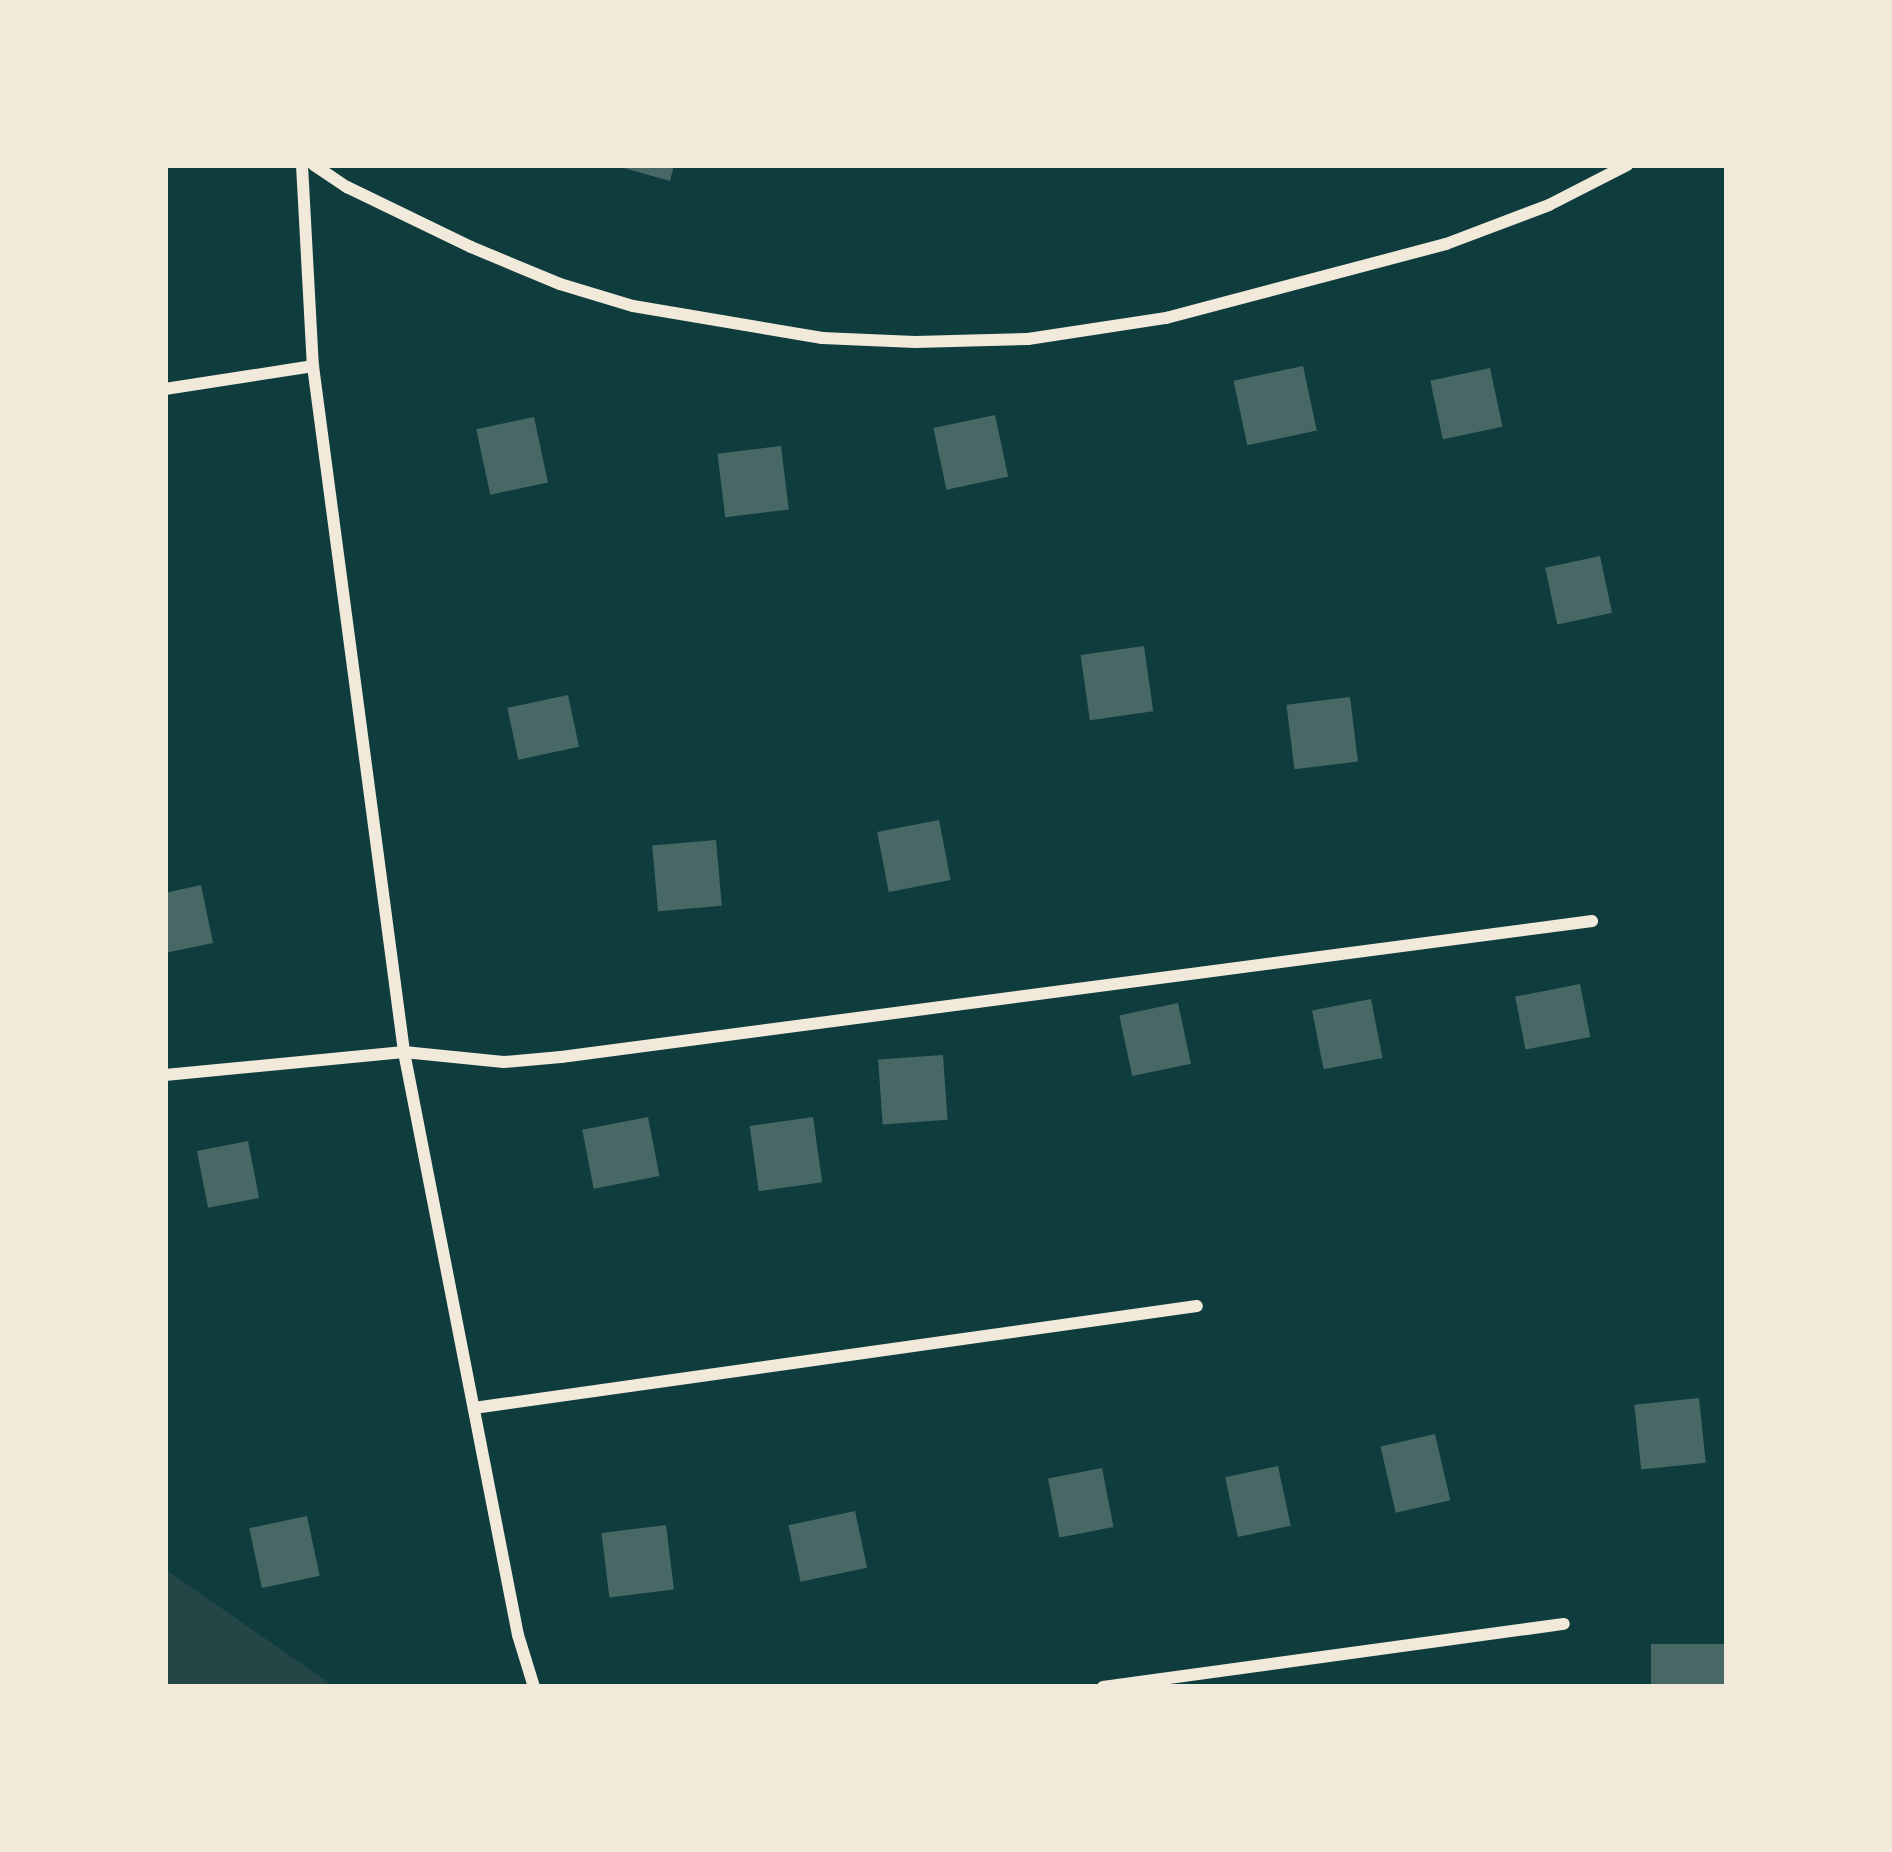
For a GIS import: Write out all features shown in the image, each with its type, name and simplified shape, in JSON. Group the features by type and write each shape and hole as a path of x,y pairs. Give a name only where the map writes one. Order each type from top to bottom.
{"street":[{"path":"302,165 313,366 404,1052 473,1408 534,1687"},
{"path":"314,165 347,187 471,247 560,284 633,307 822,338 915,342 1028,339 1166,318 1445,244 1550,205 1627,165"},
{"path":"165,389 313,366"},
{"path":"165,1076 404,1052 504,1062 561,1057 1592,921"},
{"path":"473,1408 1197,1306"},
{"path":"1103,1687 1564,1624"}],"shaded area":[{"path":"165,1569 335,1687 165,1687"}],"building":[{"path":"613,165 674,165 670,181"},
{"path":"1303,366 1317,431 1247,445 1234,381"},
{"path":"1490,368 1502,427 1443,439 1430,381"},
{"path":"995,415 1008,477 946,490 933,428"},
{"path":"534,417 548,483 490,495 476,429"},
{"path":"781,446 789,510 725,517 717,454"},
{"path":"1600,556 1612,613 1557,624 1545,568"},
{"path":"1144,646 1153,711 1090,720 1081,655"},
{"path":"568,695 579,747 518,760 507,708"},
{"path":"1350,697 1358,762 1294,769 1286,705"},
{"path":"939,820 951,880 889,892 877,832"},
{"path":"716,840 722,906 658,911 652,846"},
{"path":"201,885 213,943 165,953 165,893"},
{"path":"1580,984 1590,1037 1526,1050 1515,997"},
{"path":"1371,999 1382,1058 1324,1069 1312,1010"},
{"path":"1178,1003 1191,1064 1132,1076 1119,1015"},
{"path":"943,1055 948,1120 883,1124 878,1060"},
{"path":"648,1117 659,1176 594,1189 582,1130"},
{"path":"813,1117 822,1182 759,1191 750,1126"},
{"path":"248,1141 259,1198 208,1208 197,1151"},
{"path":"1699,1398 1706,1463 1641,1469 1634,1405"},
{"path":"1435,1434 1450,1500 1396,1513 1380,1447"},
{"path":"1278,1466 1291,1526 1238,1537 1225,1477"},
{"path":"1102,1468 1113,1527 1059,1537 1048,1478"},
{"path":"855,1511 867,1568 801,1582 788,1525"},
{"path":"307,1516 320,1576 262,1588 249,1528"},
{"path":"666,1525 674,1590 609,1597 601,1533"},
{"path":"1651,1644 1727,1644 1727,1687 1651,1687"}]}
